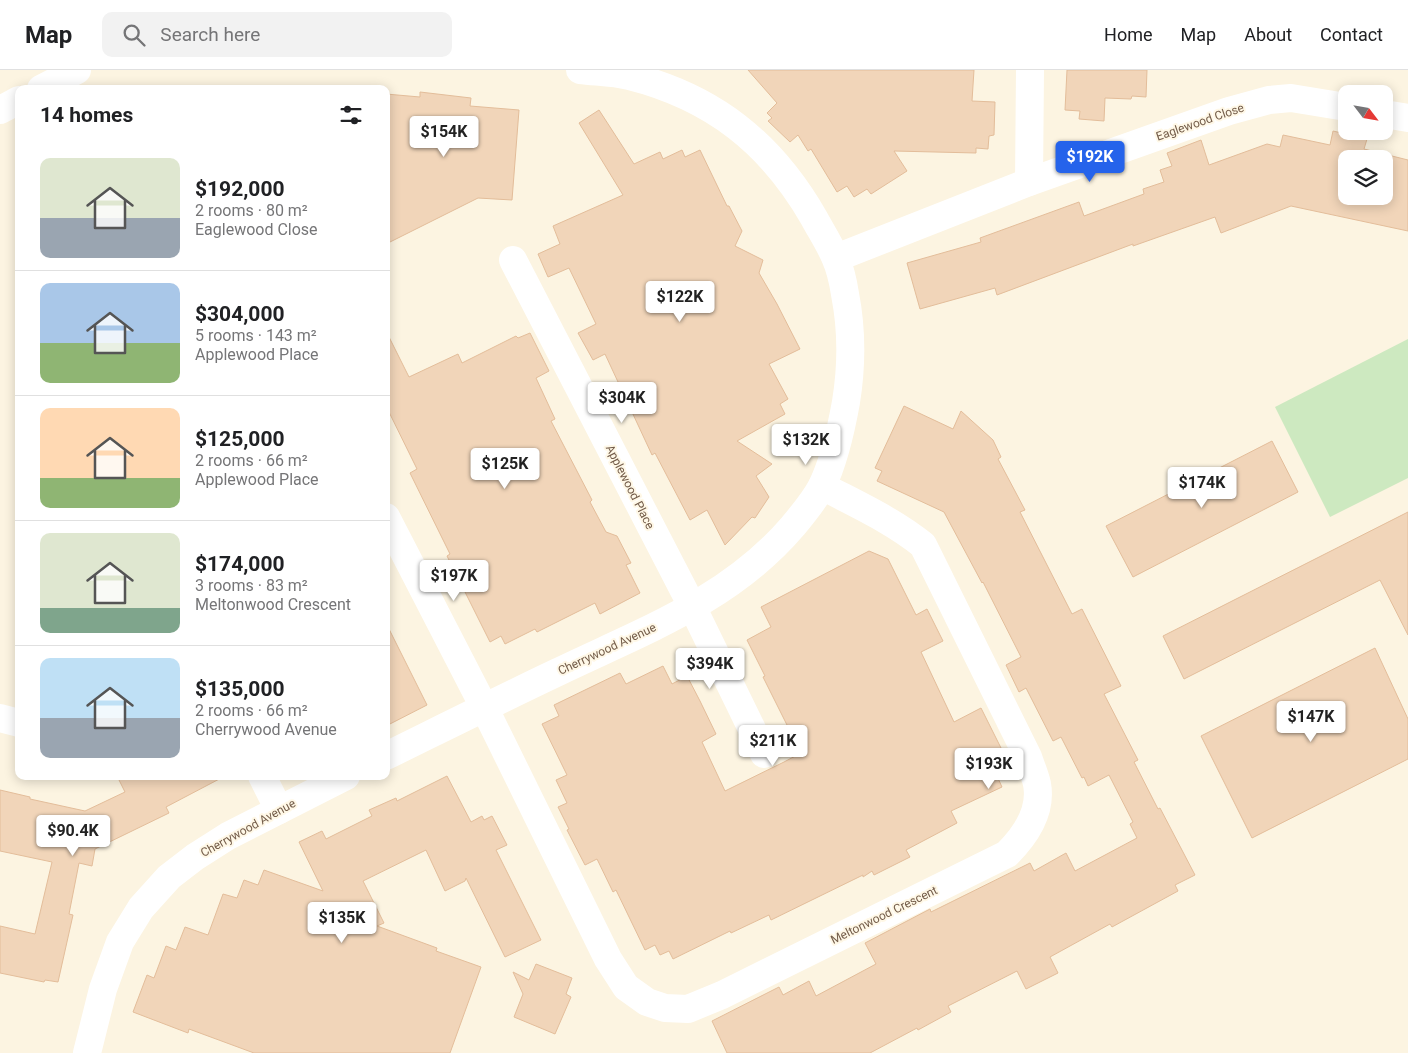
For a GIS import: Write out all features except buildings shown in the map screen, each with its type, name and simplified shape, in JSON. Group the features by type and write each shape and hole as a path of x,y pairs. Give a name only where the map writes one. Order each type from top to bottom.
{"street":[{"path":"48,85 76,70"},
{"name":"Cherrywood Avenue","path":"390,754 484,707 693,608 737,578 776,546 805,512 822,486 833,456 843,419 851,375 850,321 836,258 807,206 773,160 749,135 722,115 679,92 627,75 580,70"},
{"path":"1029,182 1030,70"},
{"name":"Eaglewood Close","path":"836,258 1029,182 1229,111 1269,100 1291,98 1338,107"},
{"path":"0,110 15,102"},
{"path":"1393,116 1408,118"},
{"name":"Applewood Place","path":"513,260 693,608"},
{"name":"Meltonwood Crescent","path":"390,525 484,707 608,960 626,987 647,1002 665,1008 688,1009 722,995 1007,854 1020,842 1036,808 1037,785 1028,757 923,545 887,520 822,486"},
{"path":"693,608 764,754"},
{"path":"0,718 15,722"},
{"path":"264,780 279,810"},
{"name":"Cherrywood Avenue","path":"87,1053 103,989 120,942 141,908 169,878 195,857 228,836 338,780"}],"green space":[{"path":"1408,339 1408,478 1330,517 1275,407"}]}
